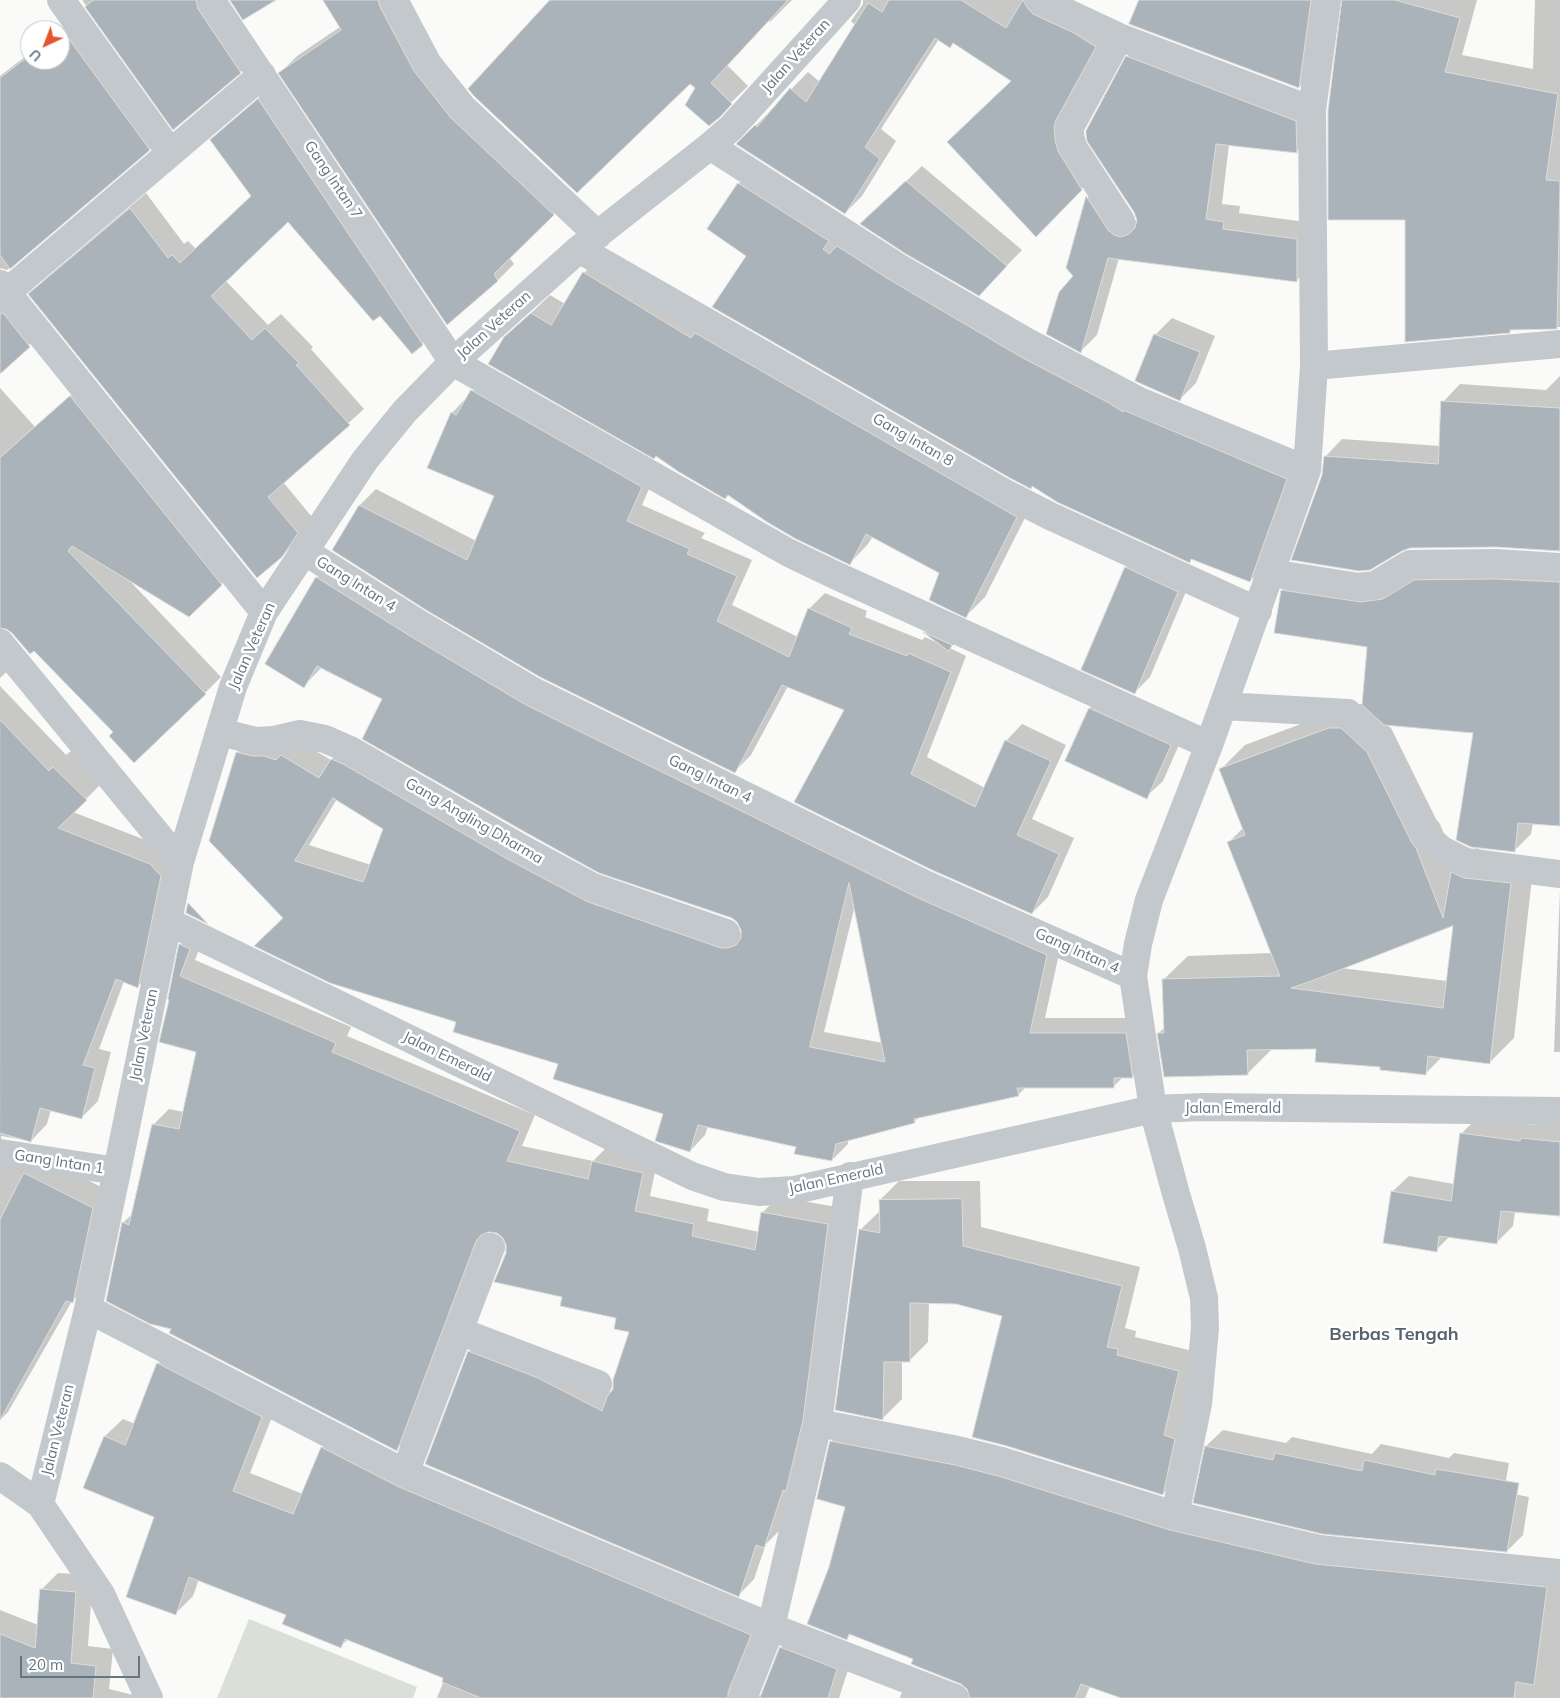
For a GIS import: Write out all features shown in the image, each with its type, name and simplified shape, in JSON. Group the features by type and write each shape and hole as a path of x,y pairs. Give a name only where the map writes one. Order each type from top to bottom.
{"street":[{"path":"61,0 170,152"},
{"name":"Gang Intan 7","path":"211,0 453,362"},
{"name":"Gang Intan 8","path":"394,0 428,64 464,108 588,242 1003,492 1091,535 1258,611"},
{"name":"Jalan Veteran","path":"40,1504 88,1309 118,1171 180,862 233,687 264,612 365,460 405,411 453,362 588,242 731,128 847,0"},
{"path":"1040,0 1118,37 1312,110"},
{"path":"1175,1515 1198,1404 1205,1328 1204,1298 1192,1248 1152,1109 1133,976 1138,944 1149,900 1224,706 1307,470 1314,366 1312,110 1326,0"},
{"path":"1118,37 1070,127 1070,136 1073,147 1121,221"},
{"path":"262,75 2,292 264,612"},
{"path":"710,146 898,267 1029,343 1139,401 1307,470"},
{"path":"1314,366 1560,344"},
{"path":"453,362 789,553 1209,745"},
{"name":"Gang Intan 4","path":"304,551 418,623 532,690 925,884 1133,976"},
{"path":"1271,573 1359,588 1375,585 1410,564 1496,563 1560,567"},
{"path":"0,642 180,862"},
{"path":"1224,706 1348,713 1380,743 1426,836 1442,850 1466,862 1560,874"},
{"name":"Gang Angling Dharma","path":"220,732 256,741 274,740 300,734 325,739 350,750 517,846 593,887 726,933"},
{"name":"Jalan Emerald","path":"167,921 700,1178 724,1187 759,1192 795,1190 1152,1109 1204,1107 1560,1111"},
{"name":"Gang Intan 1","path":"0,1153 118,1171"},
{"path":"743,1698 772,1627 818,1423 850,1176"},
{"path":"405,1473 491,1246"},
{"path":"88,1309 405,1473 772,1627 955,1698"},
{"path":"459,1331 598,1384"},
{"path":"818,1423 958,1450 1002,1461 1175,1515 1319,1549 1560,1573"},
{"path":"0,1476 40,1504 101,1594 149,1698"}],"shaded area":[{"path":"249,1619 417,1687 413,1698 217,1698"}],"building":[{"path":"94,0 196,0 198,9 241,73 173,130 85,7"},
{"path":"230,0 276,0 243,20"},
{"path":"323,0 378,0 414,71 451,118 554,215 494,274 498,281 447,325 278,73 341,30"},
{"path":"550,0 788,0 711,83 732,104 720,117 709,126 685,105 695,88 690,84 577,193 468,89"},
{"path":"889,0 961,0 1006,28 1023,0 1033,14 1074,33 1096,47 1054,127 1058,151 1082,190 1036,237 947,142 1011,81 953,43 950,48 935,38 865,147 880,159 845,214 736,144 755,125 757,127 790,88 806,102 868,3 882,12"},
{"path":"1139,0 1311,0 1299,88 1129,24"},
{"path":"1342,0 1395,0 1460,18 1445,72 1558,94 1546,180 1560,181 1557,329 1510,330 1510,333 1405,342 1405,220 1328,220 1328,111"},
{"path":"70,41 150,150 10,269 0,255 0,78 20,63 20,70 70,70"},
{"path":"1126,56 1296,121 1297,153 1216,144 1206,219 1224,222 1223,229 1297,239 1297,282 1108,258 1081,353 1046,334 1059,292 1073,276 1066,268 1086,196 1108,230 1114,235 1121,237 1129,234 1135,228 1137,220 1134,212 1087,141 1086,134"},
{"path":"258,99 423,345 412,354 380,316 373,321 288,222 211,296 252,340 265,328 299,363 296,365 350,425 268,497 298,533 282,557 257,578 28,294 130,208 168,258 172,255 180,263 251,196 210,140"},
{"path":"906,181 1007,266 979,296 906,254 860,224"},
{"path":"738,183 829,241 823,249 829,254 837,246 890,280 1021,357 1123,412 1123,410 1287,479 1250,582 1191,559 1190,563 1057,502 1032,486 1031,489 712,307 746,256 707,229"},
{"path":"583,272 691,338 695,333 1017,517 966,618 929,600 939,573 866,534 850,565 796,539 728,495 725,499 656,456 654,459 488,364 504,337 531,313 551,325"},
{"path":"3,313 30,347 0,374 0,315"},
{"path":"1154,334 1200,352 1180,401 1135,381"},
{"path":"471,390 642,487 627,521 690,549 687,554 737,576 717,621 789,657 808,608 852,628 849,634 907,656 908,653 951,672 911,774 975,807 1005,740 1051,761 1017,835 1059,854 1032,914 932,870 794,802 844,710 782,685 735,773 540,677 426,610 332,550 359,505 467,560 494,496 427,468 451,412 456,415"},
{"path":"70,396 222,585 189,617 72,546 68,551 206,694 134,763 109,736 113,732 34,651 30,654 12,633 0,628 0,458"},
{"path":"1441,401 1560,408 1560,551 1496,547 1410,548 1370,570 1359,571 1291,560 1322,475 1324,456 1438,464"},
{"path":"1125,567 1178,592 1135,694 1081,670"},
{"path":"316,577 526,705 918,898 1047,955 1030,1033 1126,1033 1133,1078 1114,1078 1114,1088 1017,1088 1019,1096 914,1119 915,1123 836,1144 832,1161 794,1154 796,1147 698,1125 690,1152 655,1141 663,1114 553,1079 558,1064 453,1032 456,1022 330,983 254,946 283,918 209,841 236,752 252,756 264,756 276,760 281,755 319,778 331,759 343,764 509,860 588,902 721,948 736,945 741,938 741,930 737,922 732,918 599,873 362,739 382,699 317,666 304,688 265,664","holes":["333,798 383,829 363,882 295,861","849,883 885,1062 810,1047"]},
{"path":"1496,579 1560,582 1560,826 1518,823 1515,852 1471,847 1456,840 1473,733 1384,725 1362,705 1367,647 1274,633 1281,590 1361,602 1383,599 1414,580"},
{"path":"923,632 952,645 949,651"},
{"path":"1089,708 1171,745 1147,799 1065,761"},
{"path":"0,720 49,771 53,767 87,800 58,828 150,864 161,876 138,988 116,979 83,1065 95,1068 82,1119 40,1108 31,1142 0,1133"},
{"path":"1329,728 1341,728 1367,752 1416,848 1443,918 1451,872 1464,878 1511,883 1490,1064 1428,1056 1426,1075 1380,1070 1380,1067 1315,1062 1316,1049 1247,1050 1248,1075 1164,1077 1157,1033 1164,1033 1162,979 1280,976 1227,842 1245,835 1219,769","holes":["1453,926 1443,1008 1291,988"]},
{"path":"188,903 208,924 186,913"},
{"path":"179,944 190,949 180,976 336,1043 332,1052 520,1131 507,1161 588,1179 592,1161 643,1173 635,1211 694,1224 692,1236 755,1250 761,1212 828,1224 803,1420 786,1491 783,1490 764,1548 756,1545 739,1597 425,1464 468,1351 538,1378 602,1411 607,1397 613,1389 613,1380 629,1332 614,1329 616,1318 560,1306 562,1297 494,1282 506,1253 506,1245 503,1238 497,1233 488,1232 481,1235 476,1241 397,1451 169,1333 171,1329 150,1324 106,1301 122,1222 129,1225 152,1124 179,1129 196,1052 159,1042"},
{"path":"1460,1133 1520,1141 1521,1138 1560,1142 1560,1216 1501,1211 1497,1244 1439,1236 1437,1252 1383,1243 1391,1191 1451,1201"},
{"path":"24,1173 93,1208 73,1303 66,1301 0,1420 0,1220"},
{"path":"962,1199 963,1246 1122,1286 1107,1347 1118,1349 1117,1355 1179,1371 1164,1435 1175,1439 1163,1495 1007,1446 972,1437 1002,1316 956,1304 910,1303 910,1362 884,1362 883,1420 835,1410 859,1229 880,1233 879,1200"},
{"path":"157,1363 262,1417 233,1491 293,1514 321,1447 399,1487 751,1635 728,1692 728,1698 481,1698 442,1682 443,1678 345,1639 341,1648 282,1624 286,1615 189,1577 176,1615 126,1597 154,1517 83,1488 104,1436 125,1445"},
{"path":"830,1441 955,1465 998,1476 1170,1530 1315,1564 1547,1587 1534,1685 1516,1682 1514,1698 1121,1698 1081,1684 1075,1698 970,1698 967,1689 961,1684 911,1664 913,1659 849,1634 847,1640 807,1624 829,1567 845,1507 817,1499"},
{"path":"1205,1446 1273,1460 1275,1453 1362,1471 1364,1460 1435,1475 1436,1469 1519,1483 1507,1552 1322,1534 1193,1503"},
{"path":"40,1589 76,1592 71,1663 96,1666 93,1698 0,1698 0,1634 35,1648"},
{"path":"780,1647 837,1669 828,1698 760,1698"}],"district":[{"name":"Berbas Tengah","path":"1394,1335"}]}
